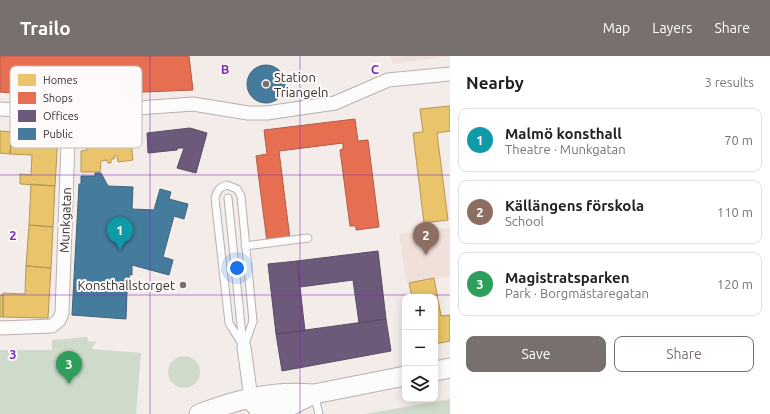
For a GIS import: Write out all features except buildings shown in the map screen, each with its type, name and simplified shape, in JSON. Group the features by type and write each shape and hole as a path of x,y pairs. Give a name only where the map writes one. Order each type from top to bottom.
{"main road":[{"path":"438,370 450,368"},
{"path":"258,414 285,408 314,394 402,377"},
{"path":"199,414 252,406 290,392 314,394"}],"street":[{"path":"142,108 193,104 248,113 267,113 335,103 388,80 450,74"},
{"path":"0,109 10,110"},
{"name":"Munkgatan","path":"0,328 46,328 55,324 62,313 68,148"},
{"path":"244,347 252,406"}],"lane":[{"path":"222,186 232,186 237,189 241,196 253,321 244,347 229,323 216,198 217,191 222,186"},
{"path":"228,198 244,347"},
{"path":"245,246 308,238"},
{"path":"314,394 319,414"}],"shaded area":[{"path":"391,56 450,56 392,64"},
{"path":"450,228 450,276 407,283 399,234"}],"green space":[{"path":"87,337 89,342 97,341 91,349 141,353 136,414 0,414 0,350 52,350 52,340"},
{"path":"184,356 190,357 197,363 200,372 199,378 193,385 184,388 178,387 171,381 168,372 169,366 175,359"},
{"path":"450,399 450,414 365,414 438,402"}],"place":[{"name":"Station Triangeln","path":"266,84"},
{"name":"Malmö konsthall","path":"120,250"},
{"name":"Källängens förskola","path":"426,255"},
{"name":"Konsthallstorget","path":"183,285"},
{"name":"Magistratsparken","path":"69,384"}]}
